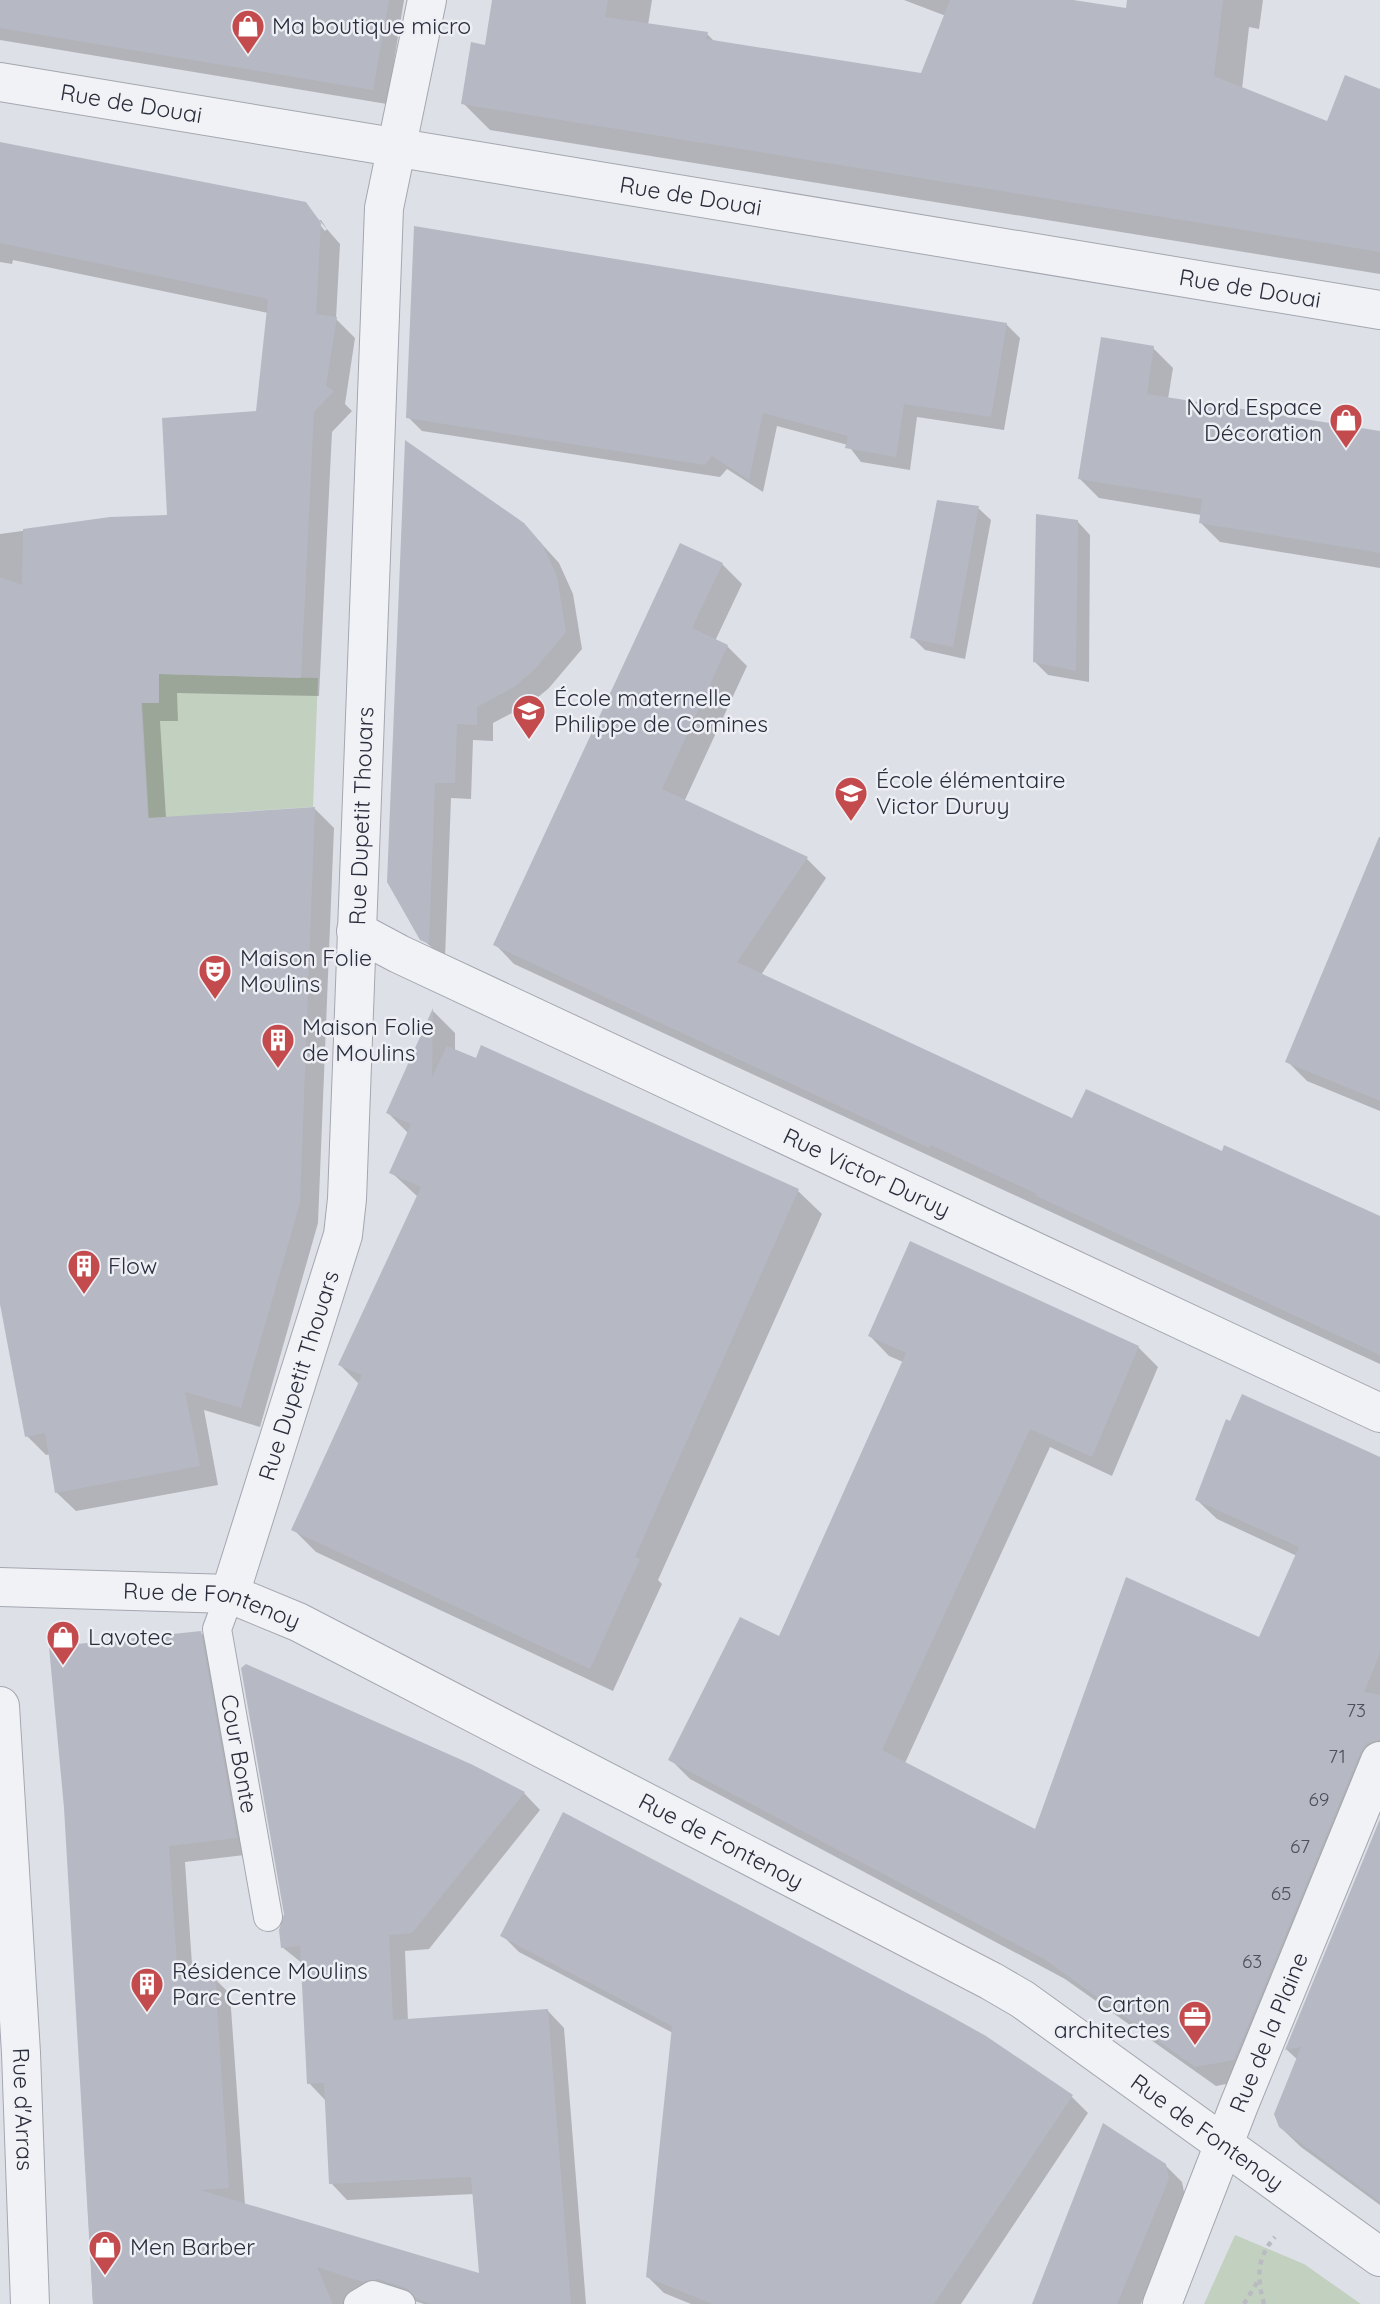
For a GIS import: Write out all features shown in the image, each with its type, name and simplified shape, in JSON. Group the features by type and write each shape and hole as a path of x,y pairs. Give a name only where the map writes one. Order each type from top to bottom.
{"street":[{"name":"Rue Dupetit Thouars","path":"230,1594 342,1235 347,1199 384,208 427,0"},
{"name":"Rue de Douai","path":"0,82 1380,310"},
{"name":"Rue Victor Duruy","path":"356,931 398,954 1380,1413"},
{"name":"Rue de Fontenoy","path":"0,1587 230,1594 298,1622 991,1981 1021,1999 1225,2143 1380,2257"},
{"name":"Rue d'Arras","path":"0,1706 21,2053 30,2304"},
{"name":"Rue de la Plaine","path":"1162,2304 1380,1761"}],"lane":[{"name":"Cour Bonte","path":"230,1594 217,1629 268,1917"},
{"path":"358,2304 373,2295 401,2304"}],"path":[{"path":"1258,2267 1258,2281 1264,2304"},
{"path":"1244,2304 1258,2281"}],"green space":[{"path":"159,674 318,678 313,807 221,813 151,855 142,703 159,703"},
{"path":"1235,2235 1304,2264 1361,2304 1204,2304"}],"building":[{"path":"0,0 389,0 373,90 0,28"},
{"path":"492,0 608,0 605,17 708,32 706,39 921,73 950,0 1073,0 1126,8 1127,0 1223,0 1214,76 1327,121 1345,75 1380,89 1380,252 461,104 471,42 485,45"},
{"path":"0,142 306,202 321,223 316,314 337,317 326,386 334,391 314,412 301,678 159,674 159,703 141,703 148,818 315,807 300,1203 241,1408 185,1392 200,1466 55,1493 45,1433 25,1437 0,1304 0,577 22,585 23,529 110,517 167,515 162,418 256,411 268,299 0,243"},
{"path":"414,226 1007,323 991,417 904,404 896,457 845,448 848,436 763,413 749,480 712,456 705,465 406,418"},
{"path":"1101,337 1154,346 1147,394 1380,431 1380,553 1199,523 1202,499 1078,479"},
{"path":"405,440 524,523 542,544 557,576 566,632 533,671 514,687 477,707 477,725 457,724 455,783 435,783 429,944 420,940 387,882"},
{"path":"937,500 979,506 953,647 910,638"},
{"path":"1036,514 1078,520 1076,671 1033,662"},
{"path":"680,543 723,563 692,628 728,645 662,789 808,857 737,962 1072,1118 1086,1089 1222,1151 1224,1145 1380,1216 1380,1355 931,1145 929,1148 493,945"},
{"path":"1380,837 1380,1101 1285,1062"},
{"path":"433,1008 432,1077 447,1046 476,1058 481,1045 799,1189 635,1557 640,1559 590,1669 291,1530 362,1375 338,1365 421,1187 389,1173 411,1124 386,1113"},
{"path":"910,1241 1139,1346 1092,1457 1030,1429 882,1750 1035,1829 1126,1577 1259,1637 1299,1547 1195,1500 1226,1419 1230,1421 1242,1394 1380,1457 1380,1653 1364,1692 1380,1695 1380,1740 1367,1743 1360,1753 1234,2060 1195,2067 1044,1959 668,1760 740,1617 779,1636 906,1353 868,1336"},
{"path":"201,1631 237,1838 169,1846 178,1979 215,1976 229,2188 200,2190 479,2273 471,2177 329,2184 324,2083 307,2084 300,1946 281,1948 279,1930 284,1914 241,1668 246,1664 473,1765 525,1792 412,1933 389,1935 393,2020 548,2009 571,2304 431,2304 417,2299 406,2288 378,2279 363,2282 317,2267 333,2304 93,2304 64,1808 49,1647"},
{"path":"563,1812 943,2012 986,2036 1073,2095 934,2304 712,2304 646,2277 672,2026 500,1936"},
{"path":"1380,1819 1380,2202 1279,2127 1274,2114 1301,2047 1285,2050"},
{"path":"1103,2123 1166,2164 1169,2179 1117,2304 1032,2304"}],"place":[{"name":"Ma boutique micro","path":"248,56"},
{"name":"Nord Espace Décoration","path":"1346,450"},
{"name":"École maternelle Philippe de Comines","path":"529,741"},
{"name":"École élémentaire Victor Duruy","path":"851,823"},
{"name":"Maison Folie Moulins","path":"215,1001"},
{"name":"Maison Folie de Moulins","path":"278,1070"},
{"name":"Flow","path":"84,1296"},
{"name":"Lavotec","path":"63,1667"},
{"name":"Résidence Moulins Parc Centre","path":"147,2014"},
{"name":"Carton architectes","path":"1195,2047"},
{"name":"Men Barber","path":"105,2277"}]}
